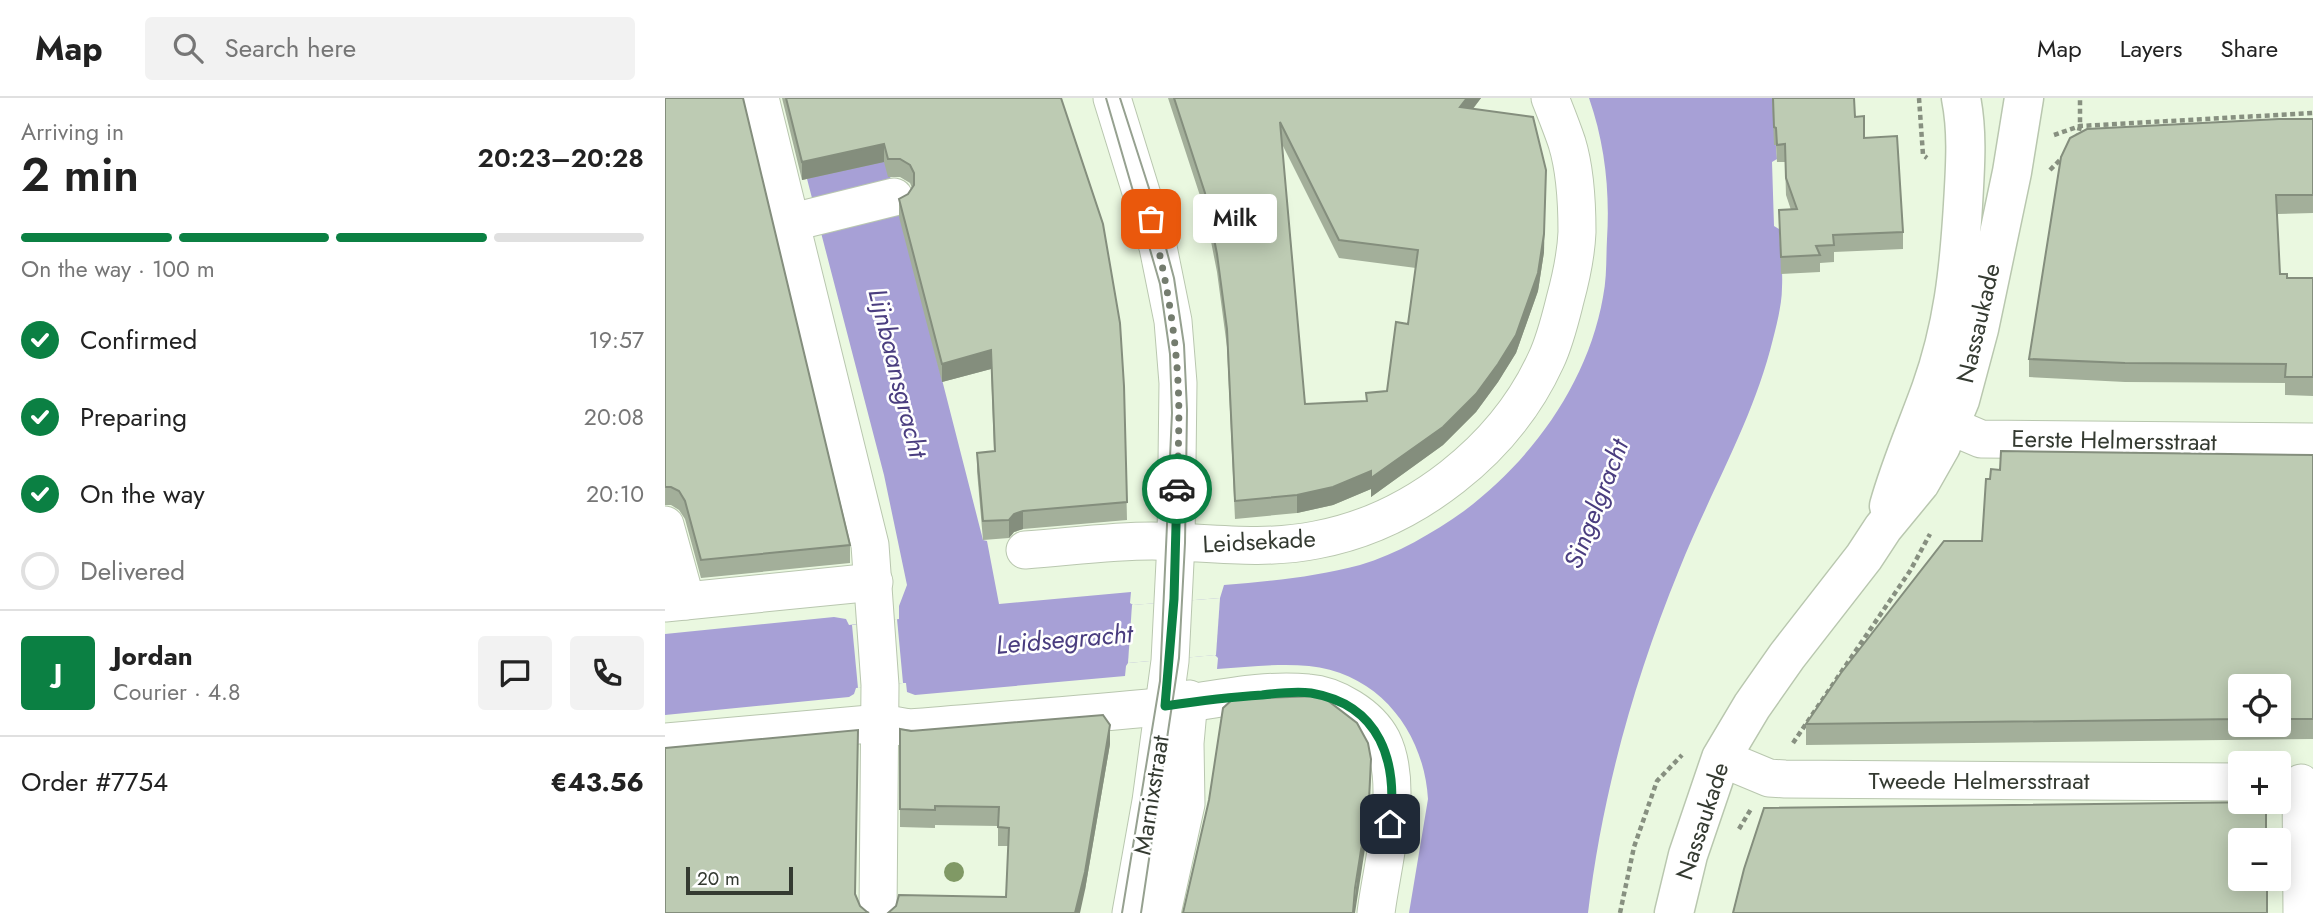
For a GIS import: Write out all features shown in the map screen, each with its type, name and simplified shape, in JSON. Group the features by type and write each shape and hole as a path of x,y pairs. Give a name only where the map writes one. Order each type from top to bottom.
{"main road":[{"name":"Nassaukade","path":"1935,419 1960,400 1979,329 2024,98"},
{"name":"Nassaukade","path":"1674,913 1688,855 1721,758 1752,706 1787,656 1864,557 1882,528 1920,483 1941,446 1930,391 1953,313 1969,105"}],"street":[{"path":"759,98 801,220 870,545 881,723 878,913"},
{"name":"Marnixstraat","path":"1112,98 1151,219 1173,321 1188,543 1187,599 1177,704 1131,913"},
{"name":"Leidsekade","path":"1188,543 1231,546 1315,541 1349,531 1389,516 1436,489 1472,461 1500,430 1527,395 1545,361 1557,331 1571,279 1577,233 1574,187 1568,145 1550,98"},
{"path":"801,220 894,197"},
{"name":"Eerste Helmersstraat","path":"1935,419 1981,439 2313,442"},
{"path":"665,526 675,602 874,582"},
{"path":"1025,550 1152,541 1188,543"},
{"path":"665,742 881,723 909,728 1220,698 1309,693 1328,697 1345,705 1368,722 1382,739 1391,768 1393,803 1376,913"},
{"name":"Marnixstraat","path":"1162,913 1186,804 1185,743 1177,704"},
{"name":"Tweede Helmersstraat","path":"1721,758 1769,778 2228,782"},
{"path":"2297,783 2302,913"}],"path":[{"path":"2046,138 2080,126 2313,113"},
{"path":"1620,913 1634,847 1657,781 1682,754"},
{"path":"1735,837 1769,778"}],"water":[{"path":"786,98 870,98 983,540 987,541 999,604 1131,592 1130,603 1133,605 1220,598 1224,585 1310,576 1360,565 1414,542 1464,511 1489,491 1534,444 1570,389 1585,360 1596,329 1605,283 1608,203 1603,150 1589,98 1772,98 1777,159 1772,162 1774,226 1779,229 1782,273 1778,320 1743,428 1679,570 1634,696 1611,782 1588,913 1409,913 1428,799 1425,774 1418,751 1407,729 1376,693 1357,680 1334,671 1286,665 1217,669 1218,658 1215,655 1128,663 1125,676 915,695 907,692 906,683 903,683 856,688 854,694 849,697 665,715 665,634 834,617 846,619 849,625 899,619 899,606 907,585 884,475"}],"pier":[{"path":"1220,598 1216,655 1128,663 1132,605"},
{"path":"897,619 903,683 858,688 852,625"}],"building":[{"path":"665,98 743,98 850,545 701,560 685,501 679,491 665,487"},
{"path":"786,98 1061,98 1103,224 1120,323 1127,502 1023,511 1014,514 1009,520 983,521 977,453 995,451 991,350 942,364 899,199 908,194 914,185 914,173 910,165 900,159 888,159 884,144 802,162"},
{"path":"1174,98 1467,98 1460,107 1533,117 1546,170 1544,234 1538,273 1516,335 1476,394 1443,427 1371,478 1371,471 1333,487 1297,495 1235,501 1227,329 1217,254 1205,193","holes":["1280,122 1339,240 1418,250 1408,324 1396,322 1387,391 1366,393 1367,401 1305,404"]},
{"path":"1773,98 1854,98 1855,117 1864,116 1864,138 1897,136 1903,232 1833,235 1834,245 1816,246 1820,255 1781,257 1779,210 1797,209 1786,178 1785,144 1777,145"},
{"path":"2313,119 2313,195 2276,195 2280,274 2287,274 2287,278 2313,278 2313,377 2285,377 2286,364 2125,363 2029,359 2061,157 2070,138 2087,129"},
{"path":"2001,451 2313,455 2313,719 2291,719 2291,674 2228,674 2228,719 1806,724 1841,673 1944,541 1982,541 1986,479 1990,479 1991,469 2000,470"},
{"path":"1317,696 1327,700 1357,723 1368,743 1371,759 1369,800 1353,913 1183,913 1209,800 1223,708 1233,699"},
{"path":"1103,715 1110,725 1085,872 1075,913 888,913 896,906 899,895 1006,897 1009,828 998,827 999,807 935,806 935,810 900,809 900,729 911,731"},
{"path":"858,730 855,894 860,906 869,913 665,913 665,748"},
{"path":"2228,802 2228,814 2266,814 2266,828 2228,828 2228,891 2267,891 2267,913 1733,913 1764,808"}],"tram line":[{"path":"1106,98 1160,284 1170,354 1172,413 1160,681 1122,913"},
{"path":"1120,98 1155,207 1174,278 1184,345 1187,410 1185,543 1179,658 1141,913"}],"way so far":[{"path":"1151,219 1173,321 1179,412 1177,489"}],"place":[{"name":"Milk","path":"1151,219"}],"route":[{"path":"1177,489 1174,599 1165,706 1220,698 1290,693 1328,697 1345,705 1368,722 1382,739 1391,768 1393,803 1390,824"}],"water label":[{"name":"Lijnbaansgracht","path":"898,373"},
{"name":"Singelgracht","path":"1596,504"},
{"name":"Leidsegracht","path":"1064,639"}]}
